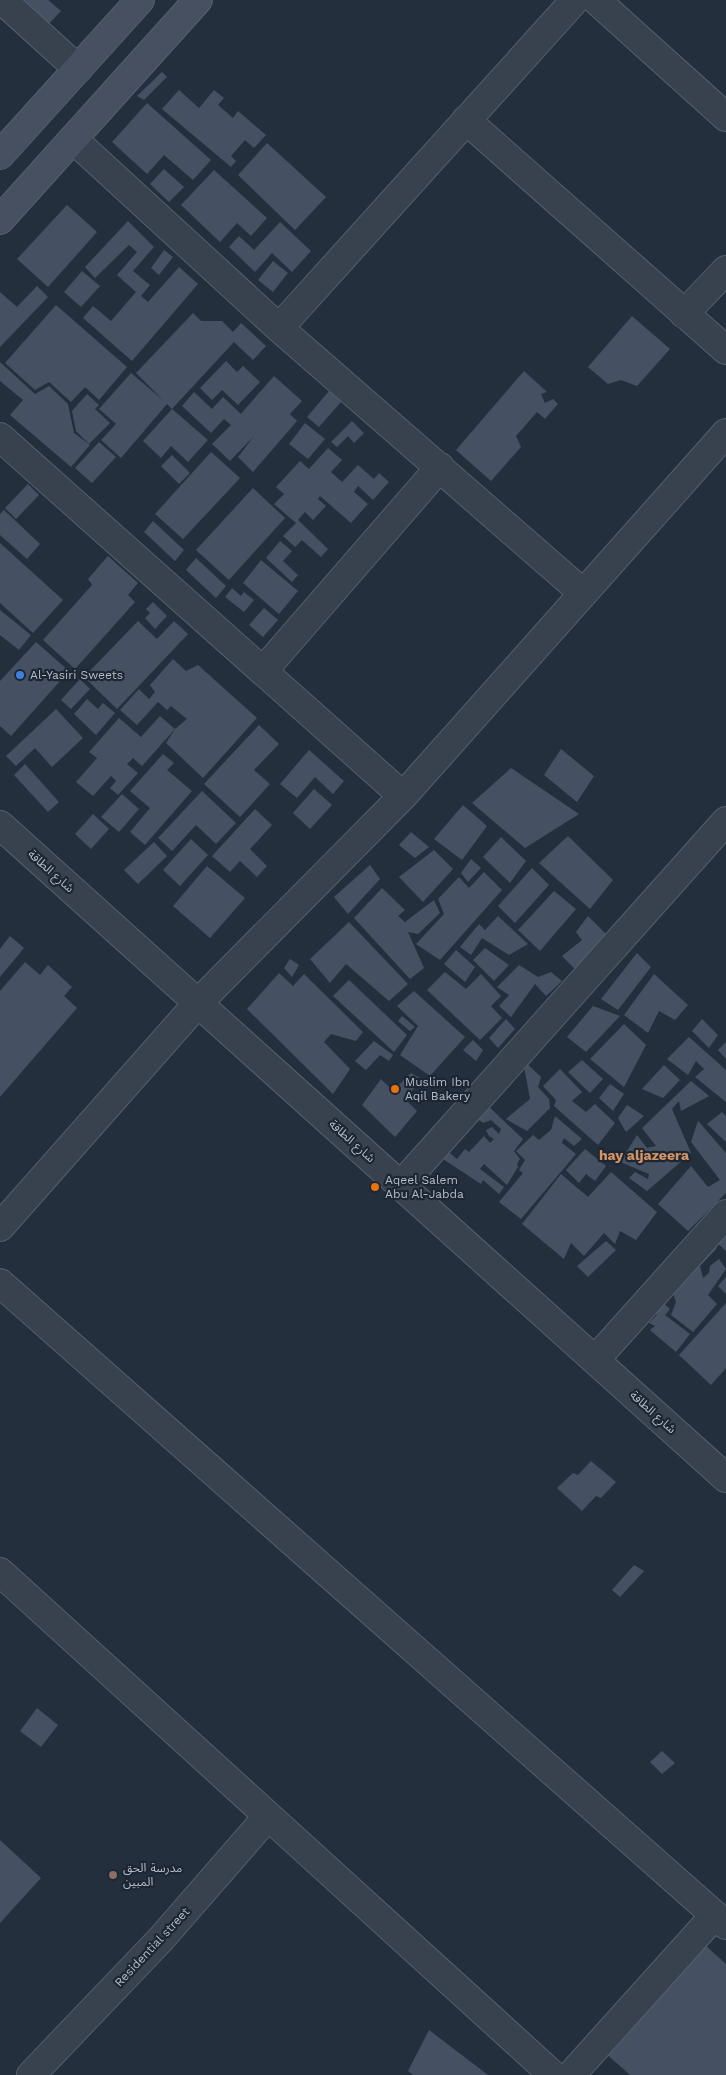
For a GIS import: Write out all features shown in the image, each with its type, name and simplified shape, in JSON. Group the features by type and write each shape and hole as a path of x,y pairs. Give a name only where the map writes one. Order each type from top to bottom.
{"street":[{"path":"2,0 78,69"},
{"path":"0,155 140,0"},
{"path":"0,220 198,0"},
{"path":"279,328 575,0"},
{"path":"596,0 726,116"},
{"path":"466,120 726,350"},
{"path":"73,140 279,328 583,593"},
{"path":"684,314 726,270"},
{"path":"0,1227 198,1003 403,796 726,433"},
{"path":"0,437 403,796"},
{"path":"263,671 440,468"},
{"path":"401,1185 726,821"},
{"name":"شارع الطاقة","path":"0,825 726,1478"},
{"path":"595,1360 726,1214"},
{"path":"0,1284 720,1920 571,2075"},
{"path":"0,1572 553,2075"},
{"name":"Residential street","path":"31,2075 161,1939 268,1816"}],"building":[{"path":"18,0 48,0 61,11 43,30"},
{"path":"162,72 167,77 144,100 137,96"},
{"path":"179,90 199,108 214,90 224,98 218,105 233,118 238,111 266,135 254,148 245,140 231,156 236,161 231,167 162,109"},
{"path":"147,103 211,160 193,180 164,155 147,174 112,142"},
{"path":"267,143 326,197 295,230 238,175"},
{"path":"164,169 184,187 169,202 150,184"},
{"path":"214,170 267,218 251,236 237,223 220,242 181,205"},
{"path":"67,205 97,232 48,287 17,259"},
{"path":"128,221 154,247 133,271 150,285 141,296 148,302 179,267 198,284 132,361 83,318 93,306 111,321 136,292 117,275 137,252 129,245 95,278 85,267"},
{"path":"280,222 311,251 292,272 272,253 255,272 229,247 239,236 254,250"},
{"path":"164,250 173,257 159,275 151,268"},
{"path":"273,261 288,273 273,292 258,280"},
{"path":"82,271 100,286 81,307 64,292"},
{"path":"37,286 48,297 0,347 0,292 17,307"},
{"path":"56,305 127,367 99,400 85,387 71,402 49,382 35,390 5,363"},
{"path":"193,313 201,321 222,321 233,332 241,323 266,346 253,360 234,342 172,409 167,404 121,458 101,440 116,424 99,409 131,373 163,400 136,373"},
{"path":"632,316 670,349 637,386 621,380 608,384 588,367"},
{"path":"226,361 237,372 243,366 260,382 238,405 222,390 212,400 200,388"},
{"path":"0,362 35,394 49,386 68,404 74,433 90,445 71,467 10,415 23,400 0,381"},
{"path":"524,371 547,392 541,394 545,403 553,399 558,404 545,419 537,412 516,436 521,447 491,481 456,450"},
{"path":"274,376 302,401 290,414 297,421 253,472 238,457 254,436 230,461 212,444 231,425 224,419 211,433 182,406 194,392 212,409 223,397 241,414"},
{"path":"329,391 341,402 319,427 307,417"},
{"path":"87,394 99,405 95,409 110,423 89,444 76,431 72,411"},
{"path":"172,409 208,440 188,462 171,446 161,458 143,441"},
{"path":"352,421 364,433 354,443 348,436 337,447 331,442"},
{"path":"305,423 325,439 308,459 289,444"},
{"path":"99,442 116,457 92,483 75,468"},
{"path":"328,448 342,460 331,472 342,482 358,465 374,479 379,473 389,482 373,500 358,486 354,492 368,504 351,523 320,496 318,499 326,506 313,520 305,512 298,520 328,549 321,557 302,540 295,547 283,536 296,523 274,504 284,494 276,487 300,461 309,469"},
{"path":"211,452 240,478 183,539 155,514"},
{"path":"172,455 190,473 179,484 161,466"},
{"path":"28,484 39,495 16,519 5,508"},
{"path":"253,488 285,518 229,580 196,550"},
{"path":"4,510 40,544 27,559 0,535 0,514"},
{"path":"153,521 184,550 175,561 144,532"},
{"path":"280,541 292,551 283,561 298,575 292,582 266,558"},
{"path":"0,543 63,600 33,633 0,603"},
{"path":"108,556 138,583 128,595 135,602 75,669 43,640 92,585 88,579"},
{"path":"196,558 226,586 216,598 186,570"},
{"path":"261,560 298,591 279,614 243,583"},
{"path":"232,588 241,596 244,592 254,600 244,612 225,597"},
{"path":"153,602 167,616 155,629 145,618 150,613 146,609"},
{"path":"264,608 278,620 263,637 249,625"},
{"path":"0,610 31,635 19,650 0,635"},
{"path":"138,621 157,639 174,621 188,634 117,709 84,677"},
{"path":"36,642 69,671 11,736 0,726 0,681"},
{"path":"173,659 186,671 198,665 257,718 203,778 166,743 175,729 187,719 171,706 167,710 158,702 137,725 120,710 139,689 149,699 155,692 150,685"},
{"path":"80,679 90,689 71,709 61,700"},
{"path":"87,699 98,709 103,703 115,713 96,735 74,714"},
{"path":"56,709 83,738 52,767 35,748 16,766 6,756"},
{"path":"160,716 175,729 142,766 133,758 127,764 138,773 118,795 110,788 116,781 111,776 93,796 76,782 97,758 89,752 119,718 141,737"},
{"path":"259,725 279,744 254,770 270,784 240,817 204,784"},
{"path":"561,749 594,776 577,802 544,775"},
{"path":"309,750 344,781 333,794 315,777 297,798 280,784"},
{"path":"163,754 174,763 167,770 192,791 145,845 130,832 150,808 130,791"},
{"path":"25,764 59,802 48,812 14,775"},
{"path":"511,768 579,814 525,848 472,803"},
{"path":"314,789 332,805 310,829 293,813"},
{"path":"202,791 236,823 216,844 196,825 172,851 158,838"},
{"path":"122,794 139,809 119,832 101,817"},
{"path":"463,805 487,826 462,860 434,839"},
{"path":"255,809 272,825 250,849 267,866 257,877 240,861 230,872 212,856"},
{"path":"93,814 109,829 91,849 75,834"},
{"path":"411,832 429,847 415,858 399,845"},
{"path":"568,836 613,880 590,909 539,863"},
{"path":"501,837 526,861 510,883 483,857"},
{"path":"191,839 208,855 180,886 163,870"},
{"path":"154,842 167,856 138,884 124,870"},
{"path":"434,850 453,869 423,902 399,877"},
{"path":"471,859 481,868 468,882 461,873"},
{"path":"370,865 380,879 348,914 334,897"},
{"path":"207,866 245,898 210,938 173,906"},
{"path":"532,868 549,885 515,923 498,906"},
{"path":"484,872 502,890 440,960 416,944 444,914 438,899 459,877 469,888"},
{"path":"382,888 405,910 398,916 405,922 434,900 440,913 418,934 408,932 424,968 410,979 354,918"},
{"path":"554,891 576,909 540,951 518,930"},
{"path":"498,916 528,944 509,955 482,938 471,955 460,947 479,924 485,930"},
{"path":"588,916 609,937 575,969 562,956 582,940 576,932"},
{"path":"349,922 408,984 389,1001 346,964 330,983 310,959"},
{"path":"10,936 24,948 0,977 0,949"},
{"path":"485,948 509,965 494,981 473,960"},
{"path":"456,950 475,967 465,982 444,964"},
{"path":"637,953 651,967 618,1010 601,999"},
{"path":"290,959 299,965 292,977 284,968"},
{"path":"25,962 40,975 48,965 72,987 64,996 77,1008 0,1097 0,991"},
{"path":"519,965 538,977 551,972 562,981 546,996 535,984 511,1017 499,1006 509,995 497,987"},
{"path":"445,972 466,989 481,974 501,996 491,1006 502,1018 480,1040 427,990"},
{"path":"279,973 293,986 304,974 363,1032 356,1041 331,1034 324,1042 350,1069 333,1094 247,1009"},
{"path":"654,974 688,1005 675,1020 659,1011 648,1033 624,1015"},
{"path":"349,980 407,1035 394,1052 333,996"},
{"path":"414,991 465,1037 430,1076 400,1055 418,1026 397,1006"},
{"path":"593,1006 620,1016 586,1052 567,1037"},
{"path":"402,1016 415,1027 410,1031 398,1021"},
{"path":"506,1019 515,1029 498,1048 489,1038"},
{"path":"702,1019 718,1035 709,1048 692,1031"},
{"path":"624,1024 646,1045 624,1087 590,1059"},
{"path":"689,1037 726,1070 726,1102 695,1077 704,1069 696,1061 688,1075 667,1059"},
{"path":"473,1040 483,1050 476,1061 463,1050"},
{"path":"374,1041 393,1055 389,1061 380,1055 366,1070 355,1061"},
{"path":"726,1042 726,1059 718,1050"},
{"path":"523,1060 541,1077 538,1087 549,1099 550,1108 527,1131 506,1119 530,1099"},
{"path":"582,1060 603,1079 590,1093 568,1072"},
{"path":"664,1065 680,1080 663,1098 642,1089"},
{"path":"560,1069 582,1092 572,1101 586,1112 595,1104 615,1123 598,1145 554,1106 556,1100 543,1086"},
{"path":"411,1073 422,1079 405,1099 417,1111 395,1137 362,1105 381,1079 393,1091"},
{"path":"691,1081 709,1096 681,1111 679,1101 672,1109 691,1153 647,1191 629,1178 635,1172 648,1179 649,1174 620,1162 637,1135 647,1148 656,1146 642,1128"},
{"path":"610,1084 624,1094 613,1111 599,1098"},
{"path":"486,1104 523,1139 514,1151 520,1159 517,1164 518,1167 507,1185 484,1164 480,1169 504,1187 499,1194 483,1180 481,1184 437,1155 443,1147 457,1159 465,1149 469,1152 484,1136 490,1143 494,1139 489,1136 486,1130 492,1127 499,1134 501,1129 491,1120 483,1123 474,1116"},
{"path":"627,1105 644,1116 626,1132 618,1118"},
{"path":"722,1112 726,1116 726,1142 707,1124"},
{"path":"555,1116 582,1139 574,1146 564,1138 562,1143 576,1154 521,1219 499,1202 523,1173 519,1170 525,1160 516,1151 533,1135 539,1140 551,1130"},
{"path":"698,1121 726,1153 726,1193 688,1231 658,1204 691,1166 708,1187 720,1180 691,1142"},
{"path":"585,1149 606,1166 595,1181 586,1174 579,1183 566,1170"},
{"path":"611,1172 657,1212 636,1240 620,1231 615,1244 604,1233 584,1256 571,1243 564,1259 522,1224 561,1174 588,1197"},
{"path":"726,1221 726,1251 711,1237"},
{"path":"708,1239 717,1248 700,1266 703,1278 709,1273 710,1266 719,1259 726,1269 708,1295 717,1304 693,1332 671,1315 676,1302 669,1280"},
{"path":"606,1241 616,1250 588,1277 577,1266"},
{"path":"726,1277 726,1294 718,1286"},
{"path":"657,1297 670,1309 665,1315 690,1334 676,1352 650,1330 655,1326 649,1323 657,1315 649,1305"},
{"path":"726,1303 726,1368 711,1385 679,1355"},
{"path":"591,1461 616,1482 601,1498 596,1496 582,1511 557,1488 573,1473 578,1475"},
{"path":"634,1565 644,1571 620,1597 612,1590"},
{"path":"37,1708 58,1725 41,1747 20,1731"},
{"path":"662,1751 675,1763 662,1774 650,1762"},
{"path":"0,1840 41,1878 0,1923"},
{"path":"704,1944 726,1964 726,2075 630,2075 602,2050"},
{"path":"429,2030 488,2075 413,2075 408,2071"}],"place":[{"name":"Al-Yasiri Sweets","path":"20,675"},
{"name":"Muslim Ibn Aqil Bakery","path":"395,1089"},
{"name":"Aqeel Salem Abu Al-Jabda","path":"375,1187"},
{"name":"مدرسة الحق المبين","path":"113,1875"}],"district":[{"name":"hay aljazeera","path":"644,1155"}]}
